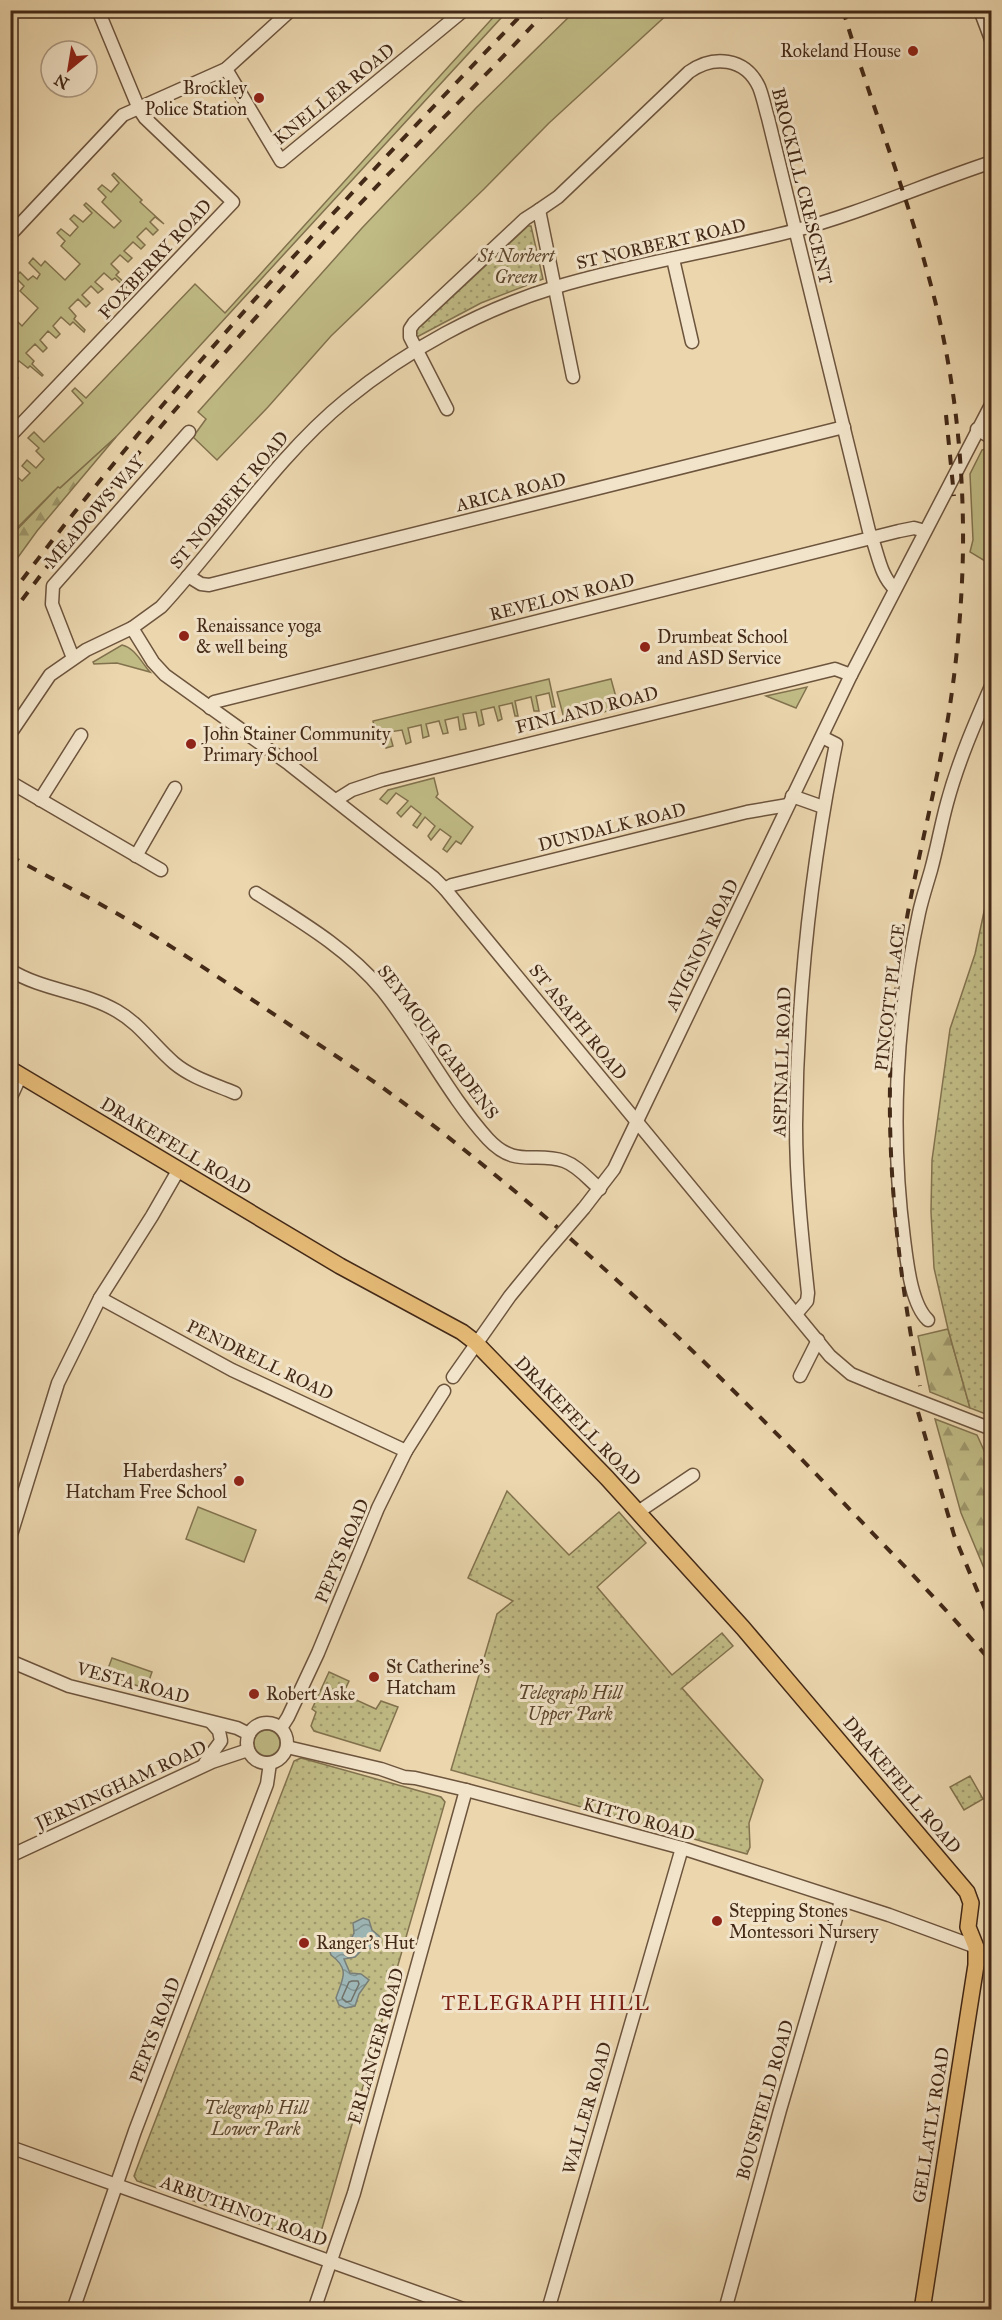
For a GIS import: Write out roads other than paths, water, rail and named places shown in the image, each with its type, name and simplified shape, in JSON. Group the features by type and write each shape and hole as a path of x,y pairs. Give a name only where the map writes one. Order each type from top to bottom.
{"main road":[{"name":"DRAKEFELL ROAD","path":"16,1072 340,1266 462,1332 475,1342 638,1512 743,1628 967,1892 971,1903 969,1931 976,1947"},
{"name":"GELLATLY ROAD","path":"922,2310 974,1980 976,1947"}],"street":[{"name":"FOXBERRY ROAD","path":"10,436 233,202 145,118 139,109 98,10"},
{"path":"10,235 123,115 226,69 291,10"},
{"name":"KNELLER ROAD","path":"226,69 281,161 464,10"},
{"path":"980,10 992,42"},
{"name":"BROCKILL CRESCENT","path":"539,210 564,191 699,65 722,60 734,62 753,77 759,88 796,230 872,538"},
{"name":"ST NORBERT ROAD","path":"10,734 50,675 73,658 132,628 161,607 317,426 362,388 417,350 484,315 555,287 796,230 863,209 992,162"},
{"path":"447,409 410,337 410,329 525,219 539,210 573,377"},
{"path":"673,259 692,342"},
{"name":"AVIGNON ROAD","path":"475,1342 510,1296 600,1189 614,1168 851,675 992,403"},
{"name":"ARICA ROAD","path":"188,576 201,584 209,585 844,428"},
{"path":"977,429 992,438"},
{"name":"MEADOWS WAY","path":"73,658 52,604 53,586 189,432"},
{"name":"REVELON ROAD","path":"210,708 214,702 872,538 914,528 925,531"},
{"path":"872,538 885,581 895,589"},
{"name":"ST ASAPH ROAD","path":"132,628 153,662 165,675 289,764 445,889 843,1369 880,1386 990,1428"},
{"name":"FINLAND ROAD","path":"336,801 352,790 382,780 657,711 835,669 851,675"},
{"name":"PINCOTT PLACE","path":"928,1320 919,1310 908,1264 902,1222 898,1159 900,1041 919,912 947,802 967,744 992,684"},
{"path":"40,800 81,735"},
{"name":"ASPINALL ROAD","path":"796,1314 807,1301 808,1293 801,1227 798,1160 798,1055 804,975 823,807 836,744 822,737"},
{"path":"10,782 160,870"},
{"path":"136,856 175,788"},
{"path":"790,800 823,807"},
{"name":"DUNDALK ROAD","path":"445,889 461,882 790,800"},
{"name":"SEYMOUR GARDENS","path":"256,893 333,945 365,972 424,1047 488,1139 499,1148 522,1159 550,1158 564,1161 577,1168 600,1189"},
{"path":"10,970 36,983 94,1000 117,1011 128,1018 184,1070 236,1093"},
{"path":"10,1099 16,1072"},
{"path":"10,1538 58,1383 100,1298 179,1169"},
{"name":"PENDRELL ROAD","path":"100,1298 232,1370 406,1451"},
{"path":"800,1376 818,1340"},
{"path":"453,1377 475,1342"},
{"name":"PEPYS ROAD","path":"281,1728 318,1653 378,1508 406,1451 444,1391"},
{"path":"638,1512 693,1475"},
{"name":"VESTA ROAD","path":"10,1661 69,1686 237,1728 249,1734"},
{"path":"203,1766 221,1741 219,1731 211,1722"},
{"path":"266,1722 281,1728 286,1734 287,1747 280,1758 270,1763 262,1762 248,1750 249,1734 258,1724 266,1722"},
{"name":"KITTO ROAD","path":"287,1747 381,1769 404,1777 682,1848 889,1915 976,1947"},
{"name":"JERNINGHAM ROAD","path":"10,1856 203,1766 248,1750"},
{"name":"PEPYS ROAD","path":"73,2310 116,2184 267,1784 270,1763"},
{"name":"ERLANGER ROAD","path":"314,2310 354,2193 466,1791"},
{"name":"WALLER ROAD","path":"548,2310 682,1848"},
{"name":"BOUSFIELD ROAD","path":"725,2310 841,1901"},
{"name":"ARBUTHNOT ROAD","path":"10,2147 466,2310"}],"water":[{"path":"363,1918 369,1920 372,1930 379,1936 381,1942 375,1947 361,1951 355,1957 344,1959 350,1973 361,1974 369,1980 359,1994 355,2006 345,2008 339,2005 336,1998 343,1970 330,1952 338,1941 352,1937 353,1923"}],"railway":[{"path":"10,596 70,518 194,368 325,222 526,10"},
{"path":"10,616 119,477 234,343 341,224 547,10"},
{"path":"843,10 918,238 936,305 955,409 963,515 962,571 954,676 948,718 900,959 890,1066 892,1173 896,1226 920,1386"},
{"path":"946,415 954,496"},
{"path":"10,856 109,909 189,958 372,1081 473,1157 583,1249 688,1346 917,1579 992,1663"},
{"path":"918,1412 954,1535 992,1626"}],"place":[{"name":"Rokeland House","path":"913,51"},
{"name":"Brockley Police Station","path":"259,98"},
{"name":"Renaissance yoga & well being","path":"184,636"},
{"name":"Drumbeat School and ASD Service","path":"645,647"},
{"name":"John Stainer Community Primary School","path":"191,744"},
{"name":"Haberdashers' Hatcham Free School","path":"239,1481"},
{"name":"St Catherine's Hatcham","path":"374,1677"},
{"name":"Robert Aske","path":"254,1694"},
{"name":"Stepping Stones Montessori Nursery","path":"717,1921"},
{"name":"Ranger's Hut","path":"304,1943"}],"district":[{"name":"TELEGRAPH HILL","path":"546,2003"}],"park label":[{"name":"St Norbert Green","path":"516,266"},
{"name":"Telegraph Hill Upper Park","path":"570,1703"},
{"name":"Telegraph Hill Lower Park","path":"256,2118"}]}
